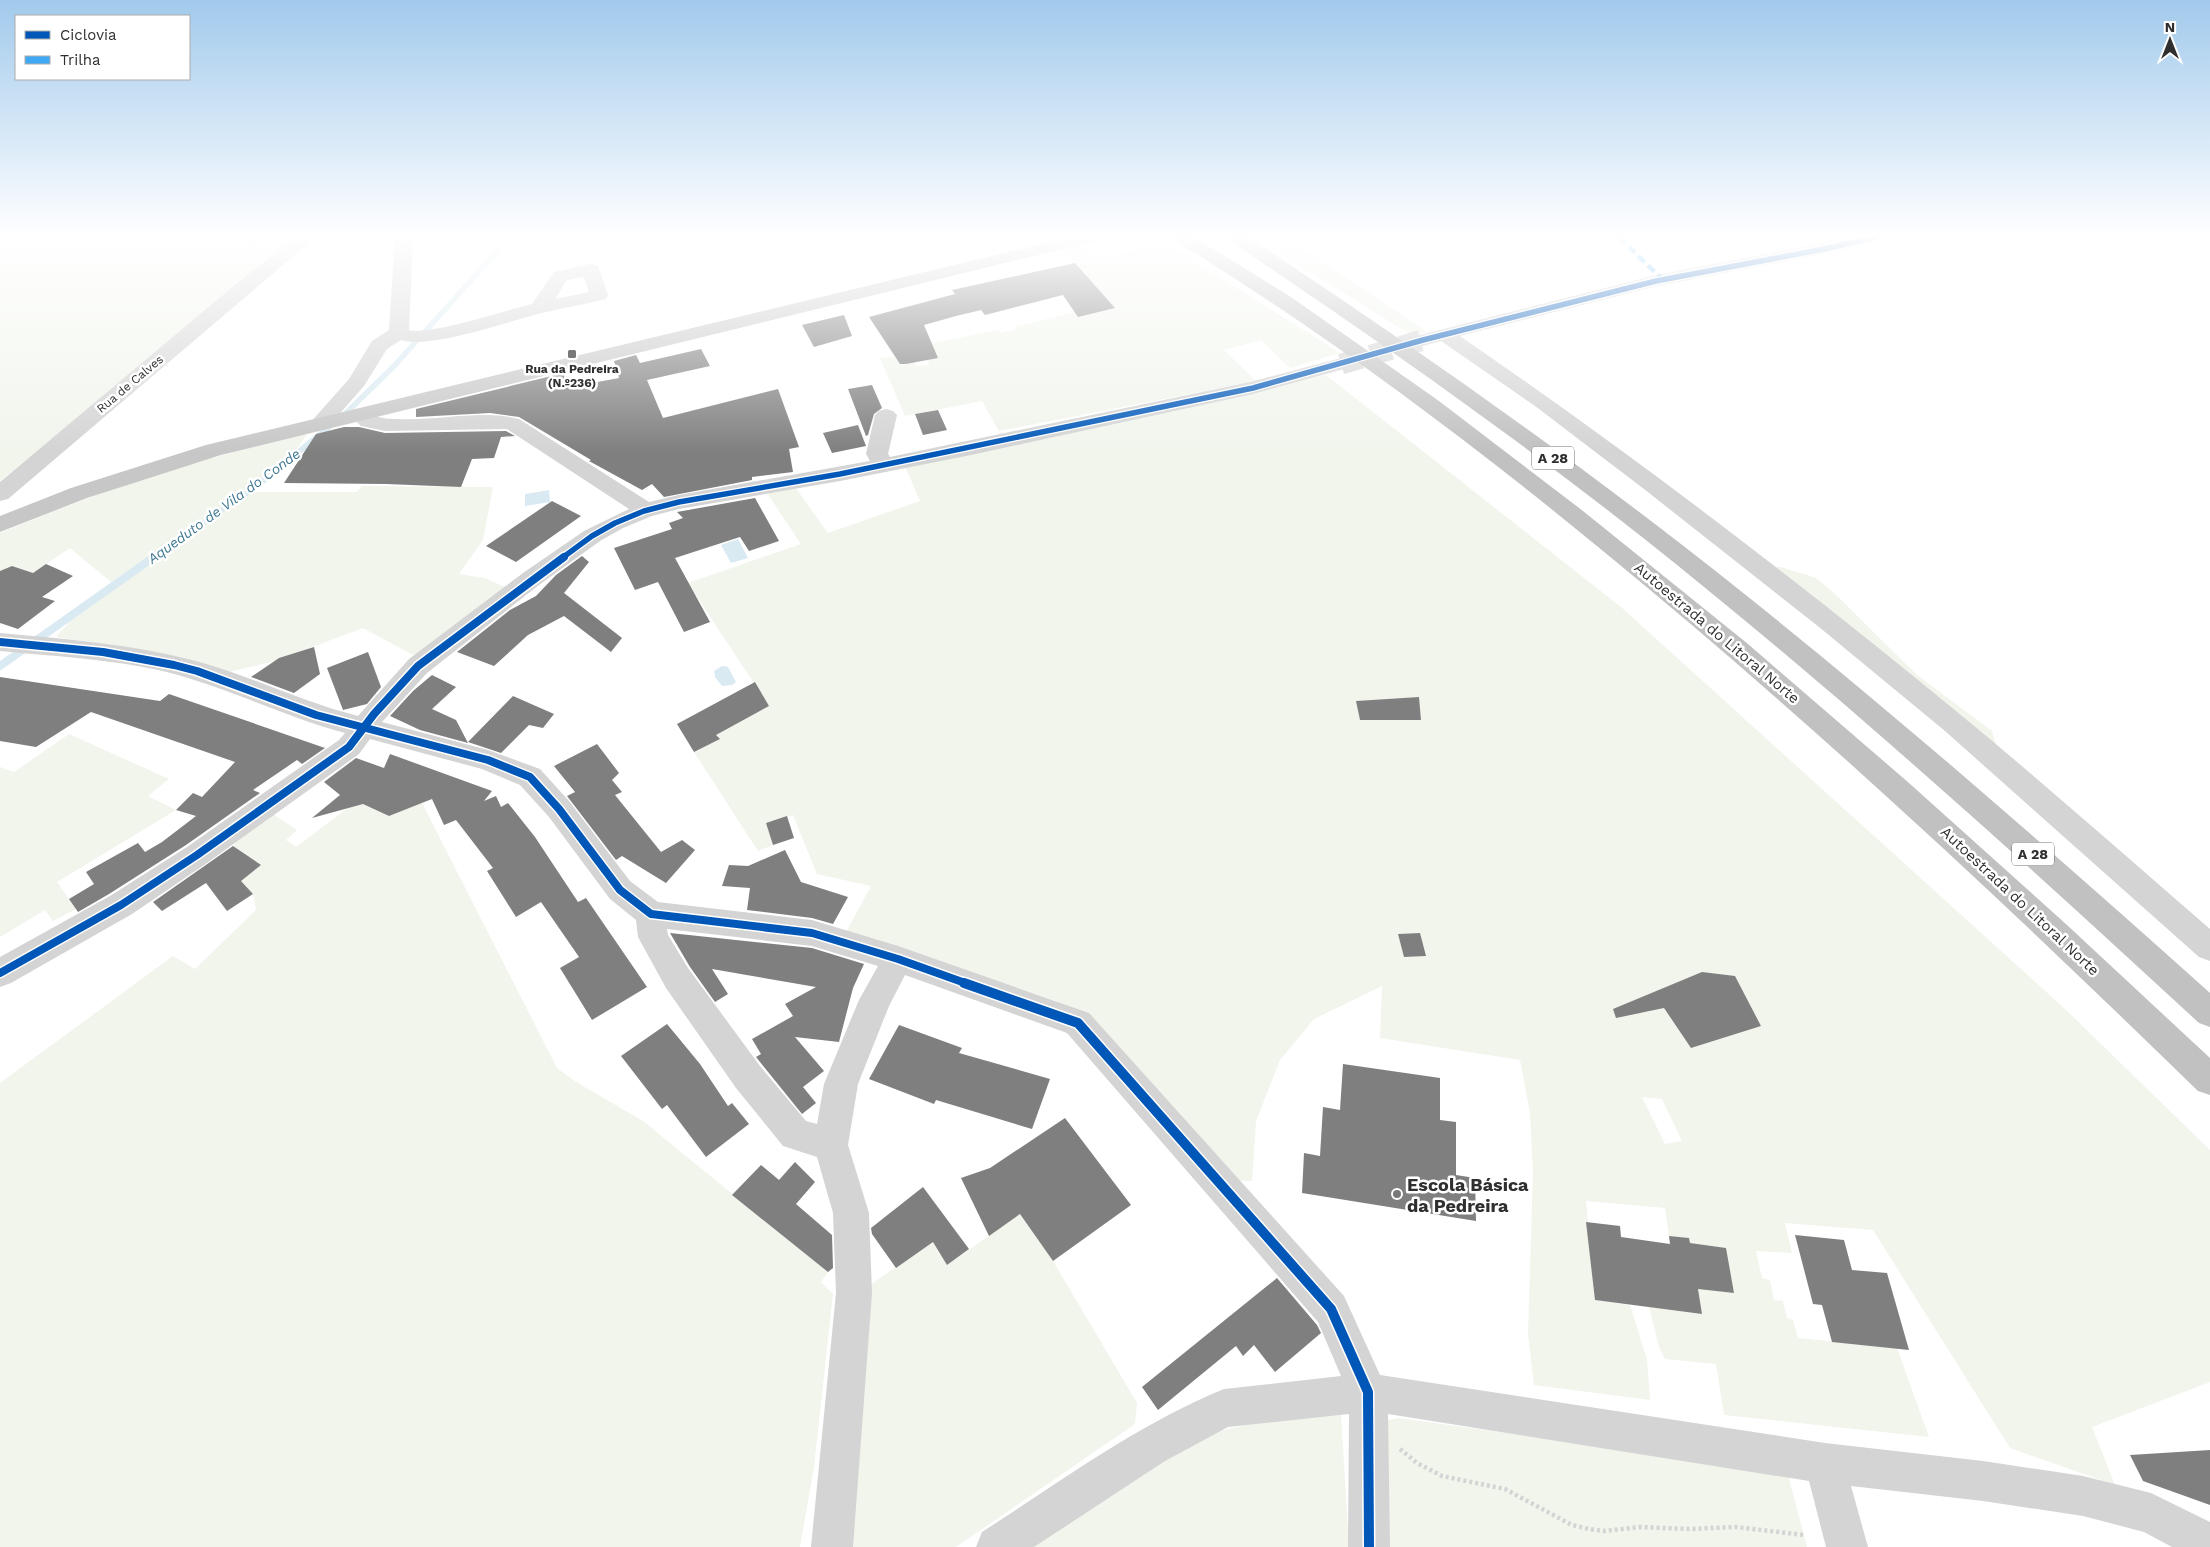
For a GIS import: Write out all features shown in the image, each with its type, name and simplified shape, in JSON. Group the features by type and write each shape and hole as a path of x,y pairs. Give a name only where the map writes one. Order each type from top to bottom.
{"highway":[{"name":"Autoestrada do Litoral Norte","path":"1295,309 1418,395 1662,585 1822,721 1958,843 2210,1080"},
{"name":"A 28","path":"1341,309 1520,433 1650,532 1854,697 2083,897 2210,1013"}],"main road":[{"path":"0,525 79,493 165,464 359,414 792,309"}],"street":[{"name":"Rua de Calves","path":"0,494 217,309"},
{"path":"399,333 400,309"},
{"path":"320,424 357,382 379,345 399,333 411,337 432,336 534,309"},
{"path":"1546,309 1434,338 1542,402 1828,620 1954,724 2210,948"},
{"path":"0,973 121,905 197,855 349,747 363,727 418,666 531,579 592,536 615,523 644,511 679,502 883,466 1253,388 1341,364"},
{"path":"359,414 367,421 394,425 441,425 502,421 512,423 637,504 644,511"},
{"path":"883,466 877,454 886,415"},
{"path":"0,642 103,652 174,664 316,715 488,760 530,777 559,809 620,890 651,914 812,933 898,959 1078,1023 1331,1309 1368,1392 1369,1547"},
{"path":"651,914 652,937 677,978 748,1076 795,1134 831,1145"},
{"path":"832,1547 854,1293 851,1213 831,1145 841,1084 876,1000 898,959"},
{"path":"997,1547 1151,1447 1224,1408 1368,1392 1825,1463 1983,1481 2084,1496 2151,1513 2210,1545"},
{"path":"1825,1463 1847,1547"}],"path":[{"path":"1394,1444 1417,1463 1442,1476 1505,1489 1572,1525 1589,1529 1604,1531 1640,1527 1690,1529 1736,1527 1804,1535"}],"shaded area":[{"path":"0,309 210,309 188,328 0,481"},
{"path":"1109,309 1271,309 1340,353 1290,368 1261,340 1224,350 1256,381 999,431 982,401 905,416 880,358 895,357 902,366 914,362 916,366 929,365 928,360 932,343 998,330 1001,333 1016,329 1014,327 1075,312 1079,317"},
{"path":"1370,309 1393,309 1427,332 1413,336"},
{"path":"1326,375 1621,607 2064,1008 2210,1150 2210,1382 2092,1427 2115,1485 2010,1448 1873,1230 1785,1223 1792,1253 1756,1251 1762,1278 1770,1280 1774,1300 1783,1301 1787,1318 1793,1320 1798,1338 1897,1348 1929,1437 1724,1415 1716,1364 1665,1359 1659,1347 1649,1307 1702,1314 1698,1289 1734,1293 1725,1248 1690,1243 1689,1238 1669,1236 1665,1208 1586,1201 1595,1300 1630,1305 1647,1360 1650,1400 1534,1385 1528,1334 1533,1173 1530,1113 1520,1060 1380,1038 1382,986 1314,1019 1280,1060 1256,1121 1252,1181 1228,1180 1086,1018 1056,1001 846,932 871,886 817,874 793,815 766,823 773,845 758,851 694,752 719,740 716,735 769,706 688,583 801,544 767,493 795,487 828,533 920,501 904,464","holes":["1419,697 1421,720 1360,720 1356,701","1419,933 1425,956 1404,957 1398,934","1735,976 1761,1026 1691,1048 1664,1008 1643,1013 1633,1001","1642,1097 1662,1099 1682,1141 1665,1144"]},
{"path":"307,434 284,468 254,492 357,492 362,486 493,487 483,540 459,574 484,578 510,589 417,657 363,628 275,661 229,672 131,648 56,637 70,621 141,570 132,568 111,582 70,548 33,573 12,566 0,571 0,533 75,503 151,477 267,443"},
{"path":"549,490 550,502 525,506 525,494"},
{"path":"738,539 748,558 731,563 721,545"},
{"path":"1765,567 1781,567 1816,578 1836,595 1917,675 1992,731 1996,745 1989,748"},
{"path":"722,666 728,667 736,682 732,685 722,686 715,677 714,671"},
{"path":"69,734 169,779 148,796 176,810 57,882 76,909 53,921 45,910 0,937 0,767 14,772"},
{"path":"422,803 557,1068 576,1082 643,1121 828,1272 821,1282 833,1294 814,1467 800,1547 0,1547 0,1083 173,956 195,969 256,910 253,894 241,881 234,847 236,841 273,814 297,830 286,840 296,847 349,807 363,804 389,816"},
{"path":"1020,1214 1053,1261 1137,1403 1135,1424 956,1547 846,1547 867,1287 933,1242 947,1265"},
{"path":"1341,1415 1349,1547 1028,1547 1145,1467 1220,1431 1261,1421"},
{"path":"1398,1418 1787,1471 1807,1547 1376,1547 1388,1420"}],"building":[{"path":"898,309 1008,309 985,315 981,310 924,325 938,358 906,364 900,364 869,317"},
{"path":"1073,309 1110,309 1078,317"},
{"path":"844,315 852,336 814,347 802,325"},
{"path":"701,349 710,366 647,380 663,418 778,389 799,447 789,449 793,472 752,477 752,480 664,497 652,484 642,490 589,461 591,460 519,417 490,413 416,417 416,409 564,373 565,388 619,378 614,361 636,355 640,363"},
{"path":"872,385 882,408 874,414 868,435 866,436 848,389"},
{"path":"938,410 947,430 923,435 915,414"},
{"path":"858,425 866,446 832,453 823,433"},
{"path":"344,427 359,427 385,433 506,431 515,436 501,437 494,458 472,459 461,487 284,483 316,434"},
{"path":"755,498 779,541 749,551 740,537 675,558 710,622 684,632 658,582 635,590 614,548 672,529 669,523 683,518 677,512"},
{"path":"552,501 581,516 516,562 486,546"},
{"path":"582,556 589,562 564,593 622,638 611,652 564,616 528,635 494,666 457,652 510,610 536,596 556,575"},
{"path":"46,564 73,576 42,597 55,601 18,629 0,623 0,571 12,566 33,573"},
{"path":"314,647 320,674 294,693 251,677 279,658"},
{"path":"368,652 381,687 367,704 343,710 327,668"},
{"path":"432,675 456,687 432,709 456,720 468,743 420,730 390,716 413,691"},
{"path":"0,677 160,701 169,694 325,748 302,764 297,760 253,790 260,793 186,845 78,912 69,899 94,884 86,872 138,843 145,852 162,842 196,816 176,810 193,793 202,797 235,762 91,712 36,747 0,741"},
{"path":"755,682 769,706 716,735 720,739 694,752 677,724"},
{"path":"513,696 554,714 543,728 529,725 501,753 468,742"},
{"path":"1419,697 1421,720 1360,720 1356,701"},
{"path":"597,744 619,773 612,780 622,792 615,795 661,852 682,840 695,850 666,883 622,856 616,860 567,796 575,792 554,766"},
{"path":"390,754 492,791 484,801 496,796 501,807 508,803 535,837 578,902 586,898 647,987 592,1020 560,968 579,957 541,902 516,917 487,871 493,868 456,820 444,825 432,799 389,816 363,804 312,818 340,795 324,782 356,758 384,768"},
{"path":"787,816 794,838 773,845 766,823"},
{"path":"233,846 261,865 241,881 253,894 227,911 206,883 162,911 153,902"},
{"path":"785,850 801,882 848,897 833,924 812,918 747,910 750,888 722,886 729,865 748,866"},
{"path":"670,933 812,948 864,964 853,988 839,1042 795,1037 824,1071 803,1087 816,1103 802,1114 756,1057 761,1054 752,1039 793,1016 785,1004 816,987 712,969 728,994 715,1002 690,967"},
{"path":"1420,933 1426,956 1404,957 1398,934"},
{"path":"1702,972 1735,976 1761,1026 1691,1048 1664,1008 1616,1018 1613,1009"},
{"path":"667,1024 700,1064 728,1106 732,1103 749,1124 706,1157 667,1105 662,1109 621,1056"},
{"path":"899,1025 962,1048 959,1053 1050,1079 1032,1129 936,1100 934,1104 869,1079"},
{"path":"1343,1064 1440,1078 1440,1120 1456,1122 1456,1175 1475,1178 1476,1221 1302,1193 1304,1153 1320,1156 1323,1107 1340,1110"},
{"path":"1065,1118 1131,1205 1053,1261 1020,1214 989,1236 961,1178 990,1168"},
{"path":"795,1162 815,1182 796,1204 832,1235 833,1268 828,1272 732,1195 761,1165 779,1180"},
{"path":"923,1187 969,1249 947,1265 933,1242 896,1268 872,1234 871,1228"},
{"path":"1586,1222 1620,1226 1621,1237 1670,1244 1669,1236 1689,1238 1690,1243 1726,1248 1734,1293 1698,1289 1702,1314 1595,1300"},
{"path":"1795,1235 1844,1240 1852,1270 1887,1273 1909,1350 1832,1342 1822,1305 1813,1304"},
{"path":"1277,1278 1317,1325 1321,1333 1275,1372 1254,1345 1243,1356 1236,1346 1158,1410 1142,1387"},
{"path":"2210,1450 2210,1505 2143,1481 2130,1455"}],"waterway":[{"name":"Aqueduto de Vila do Conde","path":"343,416 395,365 445,309"},
{"name":"Aqueduto de Vila do Conde","path":"152,558 254,488 334,423"},
{"name":"Aqueduto de Vila do Conde","path":"0,666 154,557"}],"tunnel":[{"path":"1341,364 1423,340"}],"cycle path":[{"path":"0,973 121,905 197,855 349,747 374,714 418,666 592,536 615,523 644,511 679,502 840,474 1253,388 1423,340 1545,309"},
{"path":"0,642 103,652 174,665 197,671 316,715 488,760 530,777 559,809 620,890 651,914 812,933 898,959 1078,1023 1331,1309 1368,1392 1369,1547"}],"place":[{"name":"Rua da Pedreira (N.º236)","path":"572,354"},
{"name":"Escola Básica da Pedreira","path":"1397,1194"}]}
